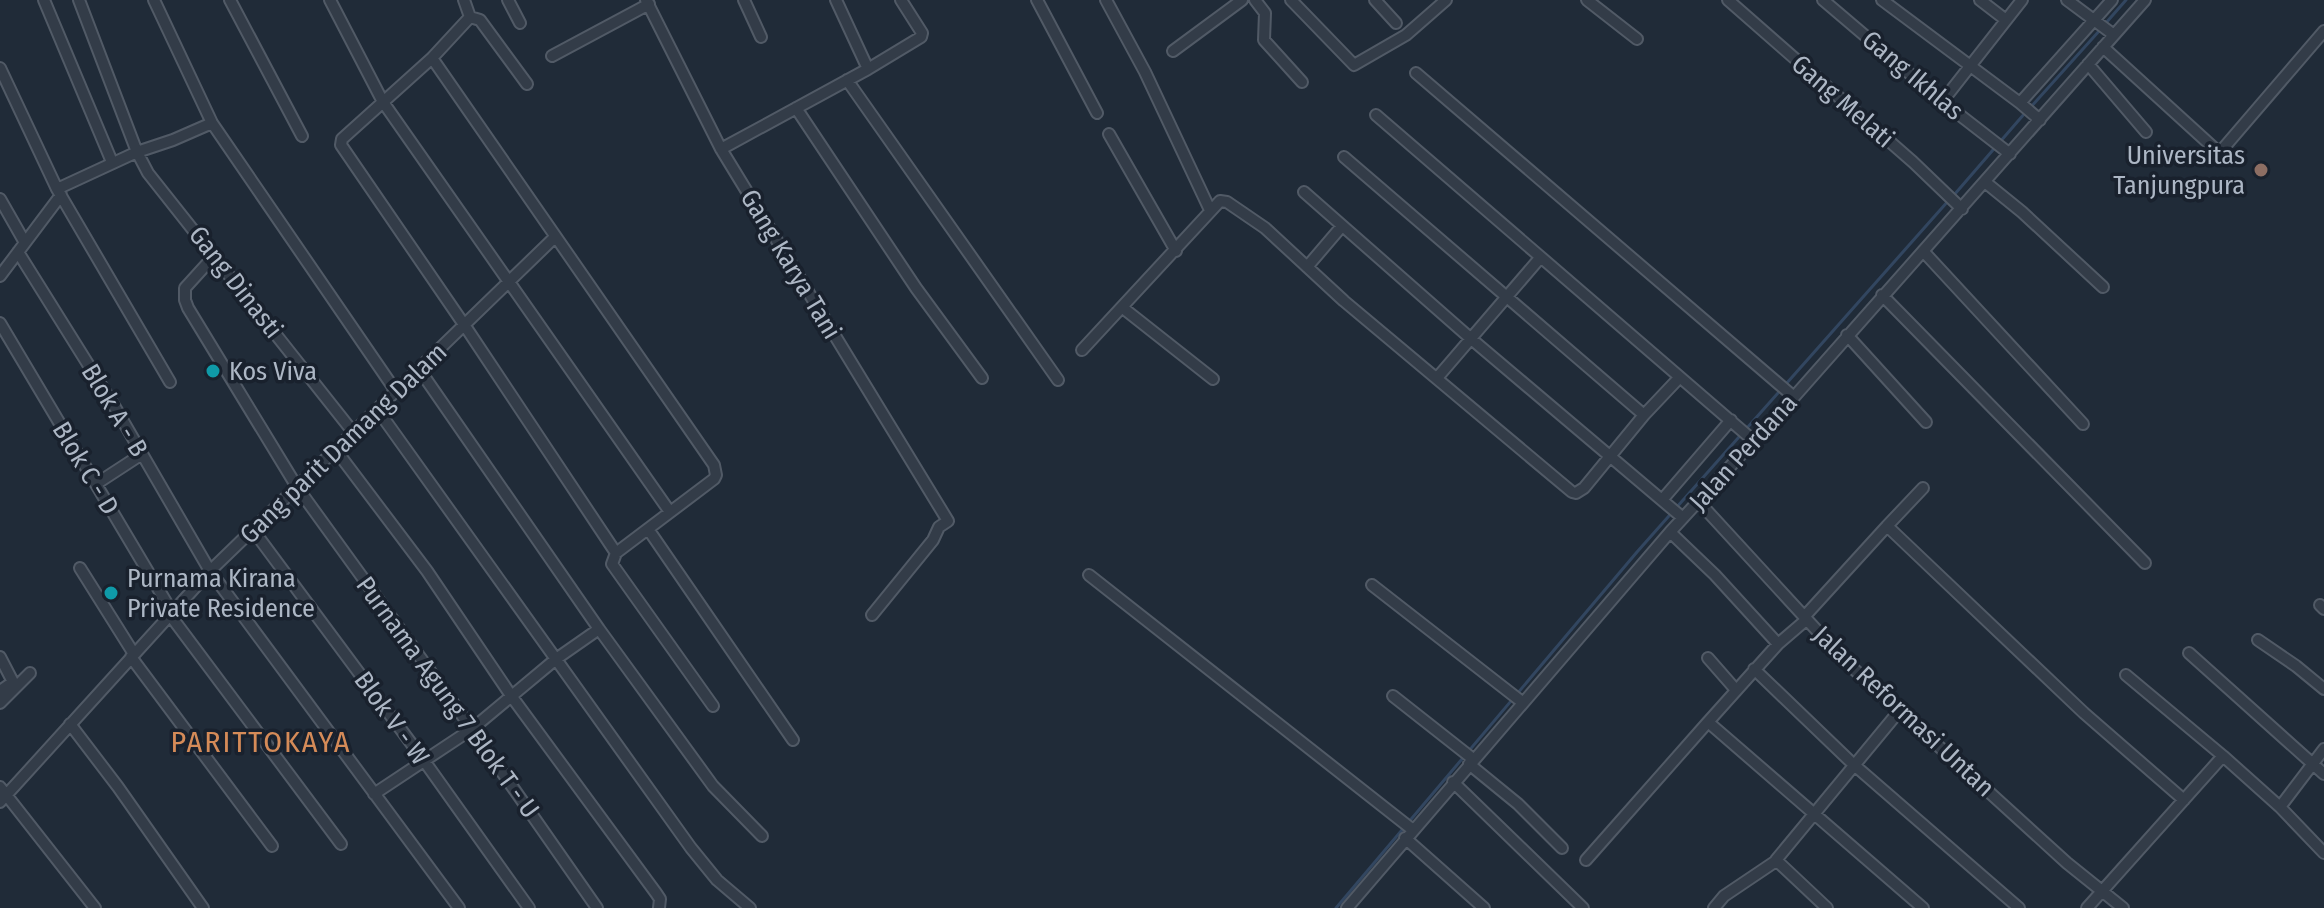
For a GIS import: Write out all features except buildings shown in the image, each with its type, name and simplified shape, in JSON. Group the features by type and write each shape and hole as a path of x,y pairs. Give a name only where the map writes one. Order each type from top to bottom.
{"street":[{"path":"44,0 112,162"},
{"name":"Gang Dinasti","path":"79,0 137,152 148,173 353,432"},
{"path":"154,0 212,123 395,390"},
{"path":"230,0 302,136"},
{"path":"330,0 383,102 670,512"},
{"path":"464,0 470,17"},
{"path":"508,0 520,23"},
{"path":"744,0 761,37"},
{"path":"836,0 868,69"},
{"path":"721,149 907,47 922,35 901,0"},
{"path":"1037,0 1097,113"},
{"path":"1106,0 1145,72 1210,210"},
{"path":"1173,51 1242,0"},
{"path":"1255,0 1265,13 1264,40 1302,82"},
{"path":"1291,0 1354,65 1406,35 1446,0"},
{"path":"1375,0 1396,23"},
{"path":"1587,0 1637,39"},
{"name":"Gang Melati","path":"1728,0 1955,202"},
{"name":"Gang Ikhlas","path":"1823,0 1943,102 2007,151"},
{"path":"1882,0 2037,117"},
{"path":"1980,0 2006,20"},
{"path":"1949,93 2022,0"},
{"path":"2067,0 2112,34"},
{"path":"2022,104 2112,0"},
{"name":"Jalan Perdana","path":"1347,908 1407,829 1471,762 1517,698 1670,532 1673,509 1698,501 1788,392 1847,335 1923,251 1955,202 1985,182 2007,151 2145,0"},
{"path":"552,56 648,2"},
{"name":"Gang Karya Tani","path":"648,2 721,149 948,521 939,527 933,540 872,615"},
{"path":"470,17 432,58 342,139 341,145 616,553"},
{"path":"470,17 480,20 527,84"},
{"path":"2103,47 2215,149 2221,151 2324,31"},
{"path":"432,58 714,465 714,479 616,553 612,564 713,706"},
{"path":"2088,64 2146,132"},
{"path":"0,68 59,192 170,382"},
{"path":"1416,73 1788,392"},
{"path":"847,80 1004,299 1058,380"},
{"path":"796,108 916,288 982,378"},
{"path":"1376,115 1751,438"},
{"path":"0,276 59,192 112,162 212,123"},
{"path":"1109,134 1176,251"},
{"path":"1344,157 1644,415"},
{"path":"1985,182 2103,287"},
{"path":"1304,192 1469,337 1673,509 1733,422"},
{"path":"0,199 24,241"},
{"path":"1082,350 1220,201 1227,202 1265,228 1572,492 1584,488 1679,378"},
{"path":"1307,267 1342,226"},
{"name":"Gang parit Damang Dalam","path":"2,794 210,571 555,237"},
{"path":"1923,251 2083,424"},
{"name":"Blok A - B","path":"18,252 210,571 459,908"},
{"name":"Purnama Agung 7 Blok T - U","path":"215,255 185,288 185,300 297,487 597,908"},
{"path":"1437,378 1469,337 1540,258"},
{"path":"1882,295 2145,563"},
{"path":"1123,308 1213,379"},
{"name":"Blok C - D","path":"0,323 171,614 341,844"},
{"path":"1847,335 1926,422"},
{"path":"419,369 599,629 713,786 762,836"},
{"path":"377,409 691,848 717,880 750,908"},
{"path":"335,449 427,571 512,697 660,899 659,908"},
{"path":"96,484 142,454"},
{"path":"1586,860 1754,669 1805,618 1923,488"},
{"name":"Jalan Reformasi Untan","path":"1698,501 1845,661 2101,892 2123,908"},
{"path":"1887,526 2084,713 2184,800"},
{"path":"648,529 793,740"},
{"name":"Blok V - W","path":"253,530 529,908"},
{"path":"1670,532 1715,575 1778,644"},
{"path":"80,568 132,655 272,846"},
{"path":"1089,575 1407,829 1484,908"},
{"path":"1372,585 1517,698"},
{"path":"374,794 472,729 556,659 599,629"},
{"path":"2258,640 2324,689"},
{"path":"2189,653 2324,774"},
{"path":"0,657 13,682 0,691"},
{"path":"1708,658 1736,690"},
{"path":"1754,669 1853,764 2019,908"},
{"path":"0,703 30,673"},
{"path":"2126,675 2280,807 2324,853"},
{"path":"1393,696 1518,804 1562,848"},
{"path":"1714,908 1724,896 1776,861 1900,710"},
{"path":"1708,722 1923,908"},
{"path":"70,724 203,908"},
{"path":"2280,807 2324,749"},
{"path":"2087,908 2223,756"},
{"path":"1453,782 1583,908"},
{"path":"2,794 95,908"},
{"path":"1776,861 1827,908"}],"waterway":[{"path":"2105,24 2126,0"},
{"path":"2030,108 2100,30"},
{"path":"1954,195 2025,113"},
{"path":"1336,908 1637,552 1949,200"}],"place":[{"name":"Universitas Tanjungpura","path":"2261,170"},
{"name":"Kos Viva","path":"213,371"},
{"name":"Purnama Kirana Private Residence","path":"111,593"}],"district":[{"name":"PARITTOKAYA","path":"261,742"}]}
